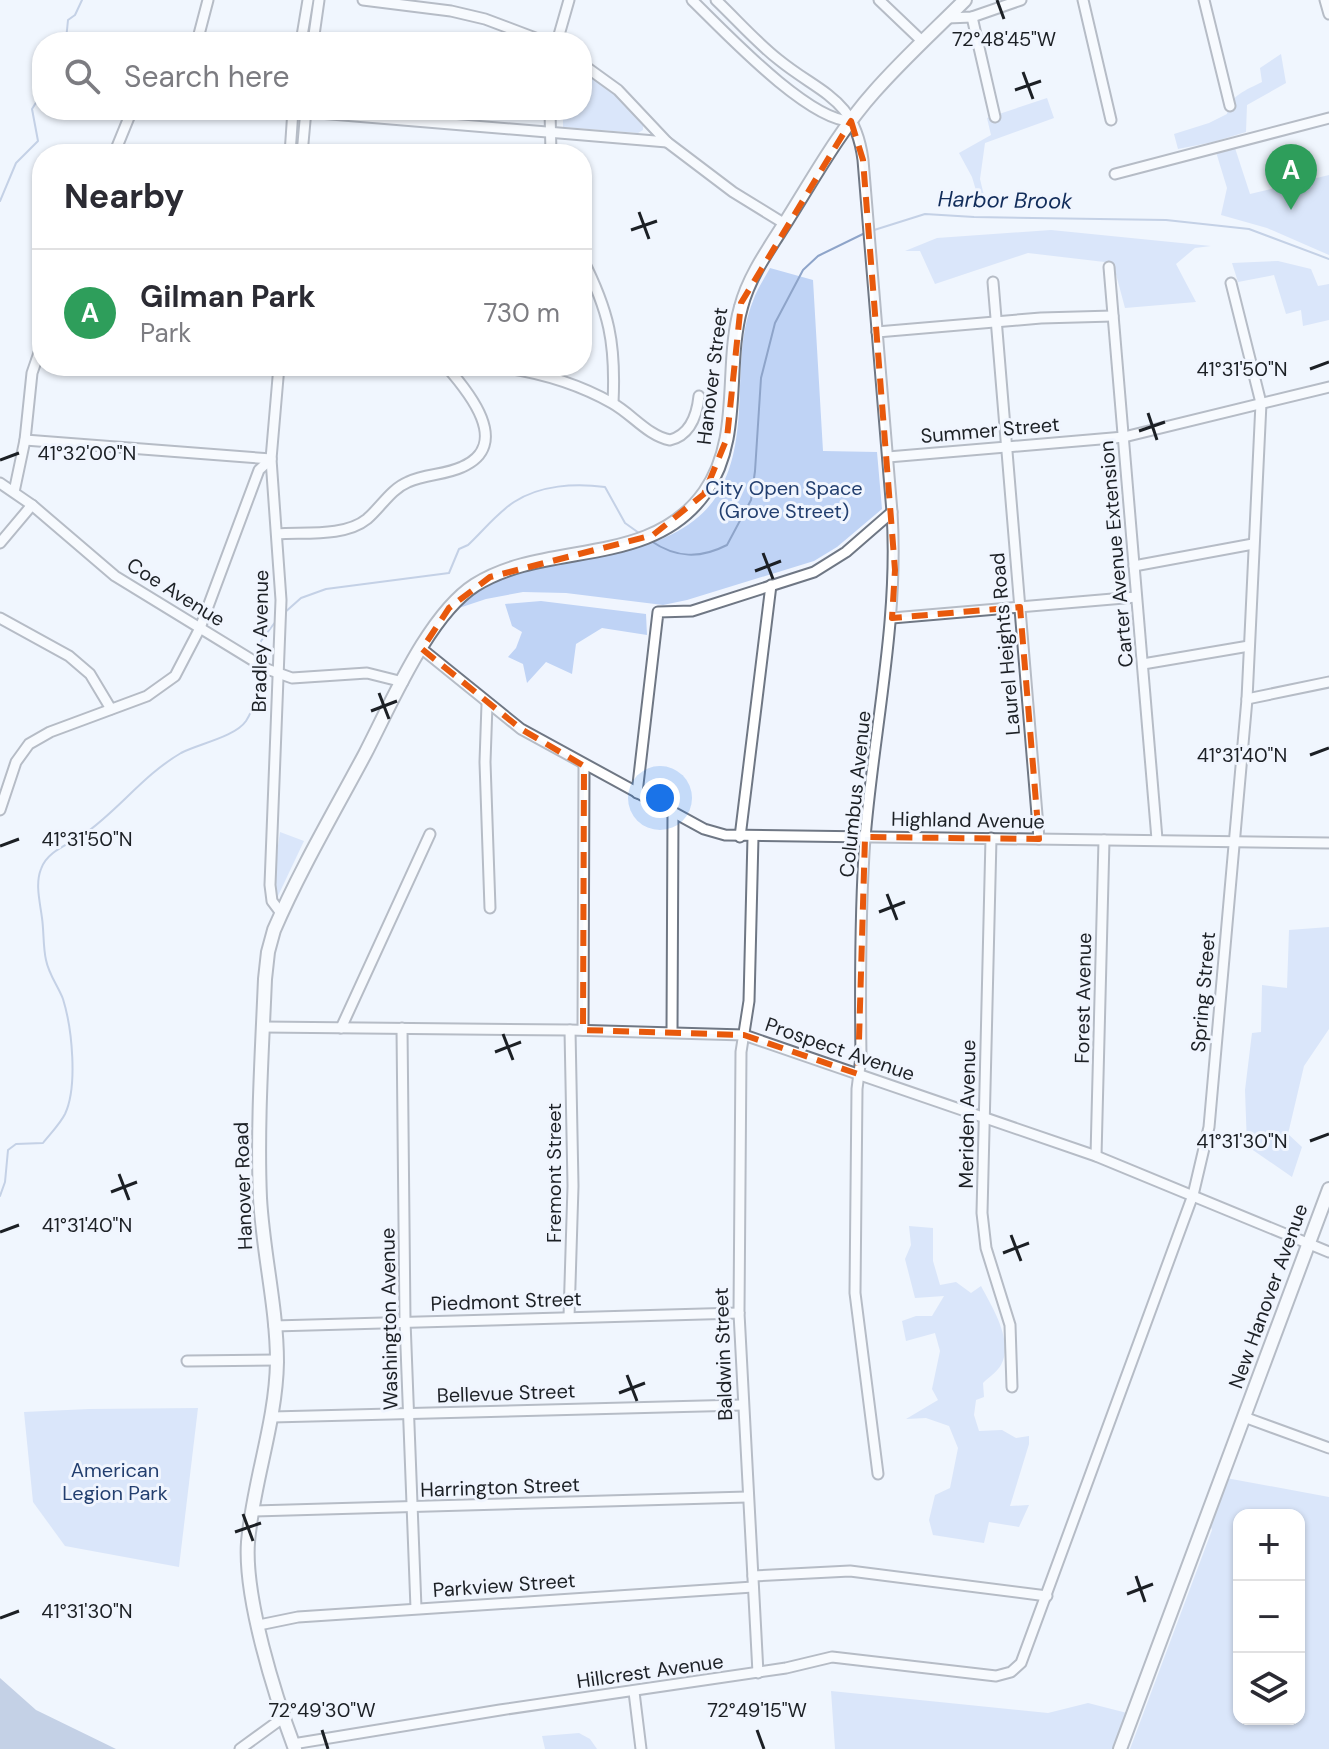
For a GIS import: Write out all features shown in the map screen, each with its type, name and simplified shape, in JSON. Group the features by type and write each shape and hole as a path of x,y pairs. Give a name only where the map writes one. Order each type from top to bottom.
{"main road":[{"name":"Hanover Street","path":"422,649 449,608 475,585 490,577 645,538 666,528 693,507 718,468 727,438 734,343 741,303 749,284 851,121 873,93 965,0"},
{"name":"Hanover Road","path":"294,1747 259,1625 247,1557 272,1417 277,1360 260,1197 263,1027 268,952 281,913 422,649"},
{"name":"New Hanover Avenue","path":"1120,1749 1329,1189"}],"street":[{"path":"200,32 208,0"},
{"path":"303,32 308,0"},
{"path":"314,32 319,0"},
{"path":"363,0 462,13 519,32"},
{"path":"560,32 569,0"},
{"path":"692,0 768,72 827,116 851,121"},
{"path":"716,0 779,61 836,100 851,121"},
{"path":"879,0 923,42"},
{"path":"947,18 972,17 1021,0"},
{"path":"1083,0 1111,120"},
{"path":"1204,0 1230,106"},
{"path":"1325,0 1329,14"},
{"path":"712,19 724,8"},
{"path":"972,17 995,117"},
{"path":"768,72 779,61"},
{"path":"592,71 618,90 667,142 733,192 785,224"},
{"path":"1115,174 1329,118"},
{"path":"118,144 128,120"},
{"path":"291,144 292,120"},
{"path":"303,144 305,120"},
{"path":"404,120 667,142"},
{"path":"550,120 551,144"},
{"name":"Columbus Avenue","path":"851,121 861,143 895,570 865,837 858,1074 855,1293 878,1474"},
{"name":"Carter Avenue Extension","path":"1109,267 1157,839"},
{"path":"592,278 613,342 613,403"},
{"name":"Laurel Heights Road","path":"993,282 1039,839"},
{"name":"Spring Street","path":"1011,1672 1021,1663 1047,1596 1193,1195 1209,1127 1247,699 1261,403 1231,283"},
{"path":"877,332 1113,316"},
{"path":"14,492 25,440 32,373"},
{"name":"Bradley Avenue","path":"278,376 271,459 280,578 270,885 272,901 281,913"},
{"path":"277,534 353,527 374,513 410,480 460,468 476,457 485,437 483,419 454,376"},
{"path":"547,376 613,403 656,435 670,440 681,436 689,427 697,412 699,396"},
{"name":"Summer Street","path":"888,457 1124,437 1329,387"},
{"path":"25,440 271,459"},
{"path":"0,810 16,762 29,744 50,732 147,696 175,676 200,628 259,470 271,459"},
{"name":"Coe Avenue","path":"0,483 32,505 115,576 267,669 297,678 367,673 403,682"},
{"path":"0,543 32,505"},
{"path":"637,793 658,612 692,611 814,572 830,563 892,512"},
{"path":"1134,566 1253,544"},
{"path":"740,837 771,585"},
{"path":"892,618 1136,597"},
{"path":"0,618 69,656 90,674 111,709"},
{"path":"1143,664 1249,646"},
{"name":"Highland Avenue","path":"422,649 487,704 530,735 714,833 740,837 1329,843"},
{"path":"1247,699 1329,682"},
{"path":"487,704 485,762 490,908"},
{"path":"583,1030 584,766"},
{"path":"672,1032 673,812"},
{"path":"341,1028 430,834"},
{"name":"Baldwin Street","path":"753,837 749,1001 741,1068 739,1313 758,1673"},
{"name":"Meriden Avenue","path":"991,838 983,1229 988,1256 1010,1325 1012,1387"},
{"name":"Forest Avenue","path":"1096,1156 1104,840"},
{"name":"Prospect Avenue","path":"263,1027 744,1035 1096,1156 1329,1252"},
{"name":"Washington Avenue","path":"402,1028 405,1321 416,1608"},
{"name":"Fremont Street","path":"569,1317 573,1186 570,1030"},
{"name":"Piedmont Street","path":"274,1326 739,1313"},
{"path":"187,1361 277,1360"},
{"name":"Bellevue Street","path":"272,1417 742,1405"},
{"name":"New Hanover Avenue","path":"1244,1417 1329,1448"},
{"name":"Harrington Street","path":"254,1511 747,1497"},
{"name":"Parkview Street","path":"259,1625 298,1617 753,1582 850,1571 1047,1596"},
{"name":"Hillcrest Avenue","path":"294,1747 500,1710 758,1673 832,1657 996,1676 1011,1672"},
{"path":"634,1692 641,1749"},
{"path":"240,1749 284,1717"}],"highlighted area":[{"path":"851,121 863,160 895,570 892,618 1020,607 1039,839 865,837 858,1074 744,1035 583,1030 584,766 521,729 422,649 449,608 490,577 653,535 704,494 727,438 741,303"}],"green space":[{"path":"1281,54 1286,83 1247,105 1246,132 1178,149 1174,134 1227,114 1235,98 1262,82 1260,68"},
{"path":"592,76 643,122 643,130 638,133 563,127 563,120 592,120"},
{"path":"1047,98 1054,118 985,143 980,179 987,208 981,207 972,177 959,153 991,135 987,118"},
{"path":"1235,148 1250,194 1329,175 1329,255 1267,228 1221,215 1227,188 1216,152"},
{"path":"1051,230 1211,246 1195,248 1176,264 1196,302 1125,308 1113,263 1028,253 935,284 920,251 905,251 937,238"},
{"path":"1278,261 1311,269 1318,286 1329,284 1329,320 1303,326 1301,310 1286,314 1274,275 1238,282 1232,263"},
{"name":"City Open Space (Grove Street)","path":"770,268 813,280 823,451 877,452 882,509 837,547 814,561 687,600 663,605 566,593 523,592 459,608 455,605 480,587 507,574 624,551 679,530 702,514 719,492 729,469 738,421 746,324"},
{"path":"541,601 646,614 647,635 602,628 576,644 572,674 546,662 527,683 523,664 508,657 516,648 522,632 512,626 505,604"},
{"path":"280,832 304,841 277,898 275,866"},
{"path":"1329,927 1329,1029 1304,1066 1288,1134 1302,1147 1292,1177 1247,1146 1245,1090 1252,1033 1261,1032 1262,985 1287,988 1289,930"},
{"path":"909,1226 933,1228 933,1261 940,1285 956,1282 971,1293 981,1286 1000,1324 1004,1356 999,1368 983,1383 984,1397 976,1400 974,1415 979,1431 1002,1430 1016,1438 1029,1436 1010,1506 1029,1505 1019,1527 989,1522 984,1543 933,1535 929,1520 935,1495 950,1488 958,1448 949,1426 926,1418 906,1419 938,1400 932,1389 940,1351 935,1333 906,1341 902,1321 916,1316 932,1316 944,1296 915,1298 905,1259 911,1245"},
{"name":"American Legion Park","path":"198,1408 179,1567 65,1546 33,1502 24,1412"},
{"path":"1226,1478 1329,1497 1329,1749 1130,1749 1212,1530 1210,1524"},
{"path":"831,1691 1048,1713 1088,1703 1127,1713 1114,1749 835,1749"},
{"path":"579,1733 590,1739 597,1749 545,1749 542,1736"}],"shaded area":[{"path":"0,1678 36,1710 116,1749 0,1749"}],"waterway":[{"path":"67,32 68,20 75,15 82,0"},
{"path":"34,120 38,141 35,144"},
{"path":"0,201 16,163 32,147"},
{"name":"Harbor Brook","path":"871,231 925,214 1166,220 1249,229 1329,259"},
{"name":"Harbor Brook","path":"651,541 670,551 688,555 707,553 727,545 751,500 761,378 775,323 803,270 818,256 865,233"},
{"name":"Harbor Brook","path":"283,614 301,598 326,589 449,573 459,549 468,545 514,502 546,489 582,485 605,487 625,523 639,533"},
{"name":"Harbor Brook","path":"259,662 261,641 276,621"},
{"name":"Harbor Brook","path":"0,1196 5,1182 8,1150 16,1144 43,1143 65,1114 71,1088 71,1041 66,1011 49,971 44,950 38,887 44,863 53,853 96,825 167,762 241,727 254,702 259,668"}],"place":[{"name":"Gilman Park","path":"1291,210"}]}
